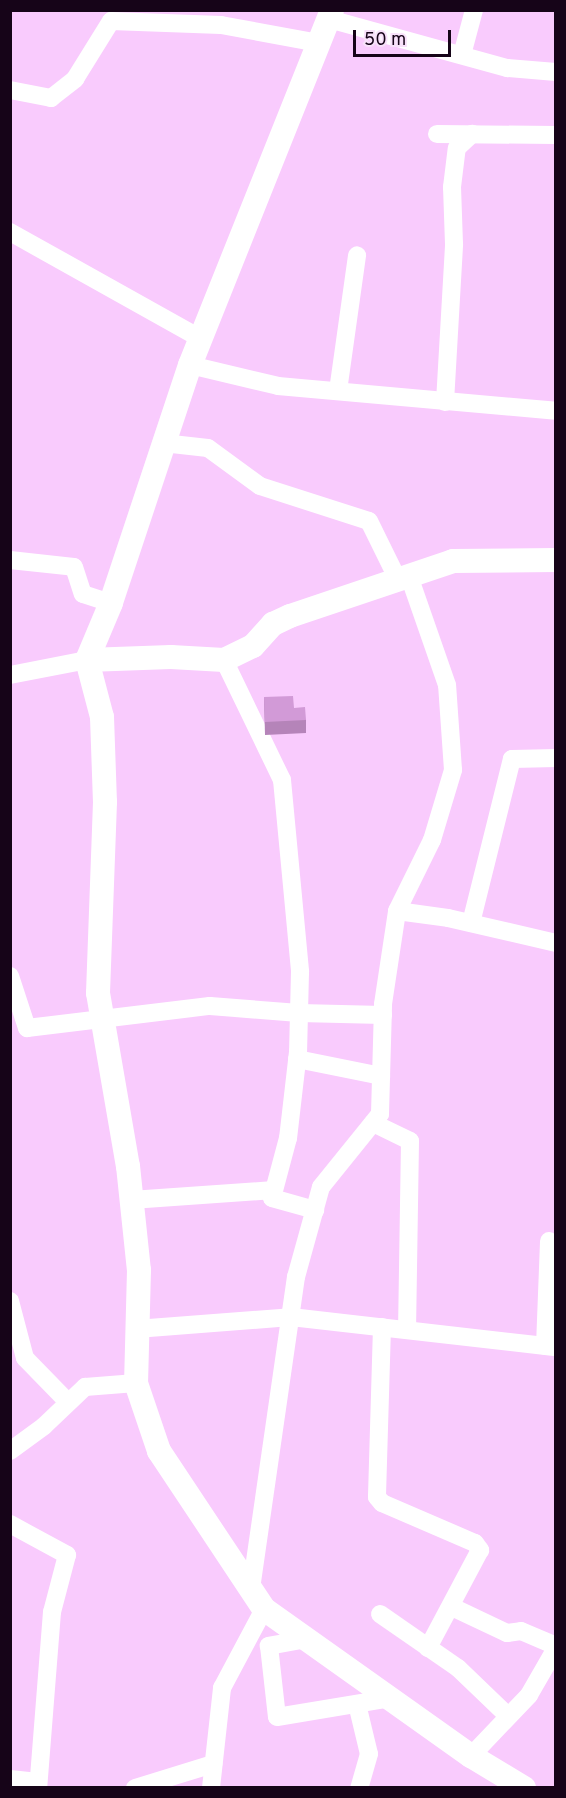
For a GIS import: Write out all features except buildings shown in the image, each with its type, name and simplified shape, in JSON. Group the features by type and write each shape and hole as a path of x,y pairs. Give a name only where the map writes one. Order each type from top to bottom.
{"main road":[{"path":"330,15 190,365 111,603 87,660 102,717 105,802 98,993 131,1200 139,1270 136,1383 159,1451 264,1609 471,1756 521,1787"},
{"path":"87,660 171,657 224,660 253,646 273,624 290,616 453,561 555,560"}],"street":[{"path":"462,55 474,10"},
{"path":"330,15 507,68 555,72"},
{"path":"10,90 51,98 75,80 110,16 221,25 319,43"},
{"path":"437,134 555,135"},
{"path":"445,402 454,244 452,187 457,148 471,134"},
{"path":"10,232 201,338"},
{"path":"338,391 357,255"},
{"path":"190,365 278,386 555,411"},
{"path":"163,443 208,448 260,486 369,521 404,578 447,685 453,770 432,840 397,911 383,1015 380,1114 321,1187 296,1277 251,1589"},
{"path":"11,555 74,567 83,594 111,603"},
{"path":"10,675 87,660"},
{"path":"224,660 282,780 300,972 297,1059 288,1138 272,1198 315,1210"},
{"path":"471,923 512,759 555,758"},
{"path":"397,911 471,923 555,943"},
{"path":"10,976 27,1028 102,1017 210,1006 299,1013 383,1015"},
{"path":"297,1059 381,1076"},
{"path":"373,1123 410,1141 407,1328"},
{"path":"131,1200 274,1190"},
{"path":"136,1329 291,1317 407,1328 550,1346 549,1241"},
{"path":"10,1302 25,1358 67,1401"},
{"path":"382,1327 377,1497 382,1503 479,1546 480,1556 428,1648"},
{"path":"10,1451 44,1426 67,1401 85,1387 136,1383"},
{"path":"10,1524 67,1555 52,1612 38,1785 10,1779"},
{"path":"452,1607 507,1633 521,1632 555,1647 532,1690 471,1756"},
{"path":"212,1788 222,1688 264,1609"},
{"path":"380,1614 458,1668 508,1716"},
{"path":"306,1639 269,1646 277,1717 390,1698"},
{"path":"357,1704 369,1754 359,1788"},
{"path":"135,1788 213,1764"}]}
